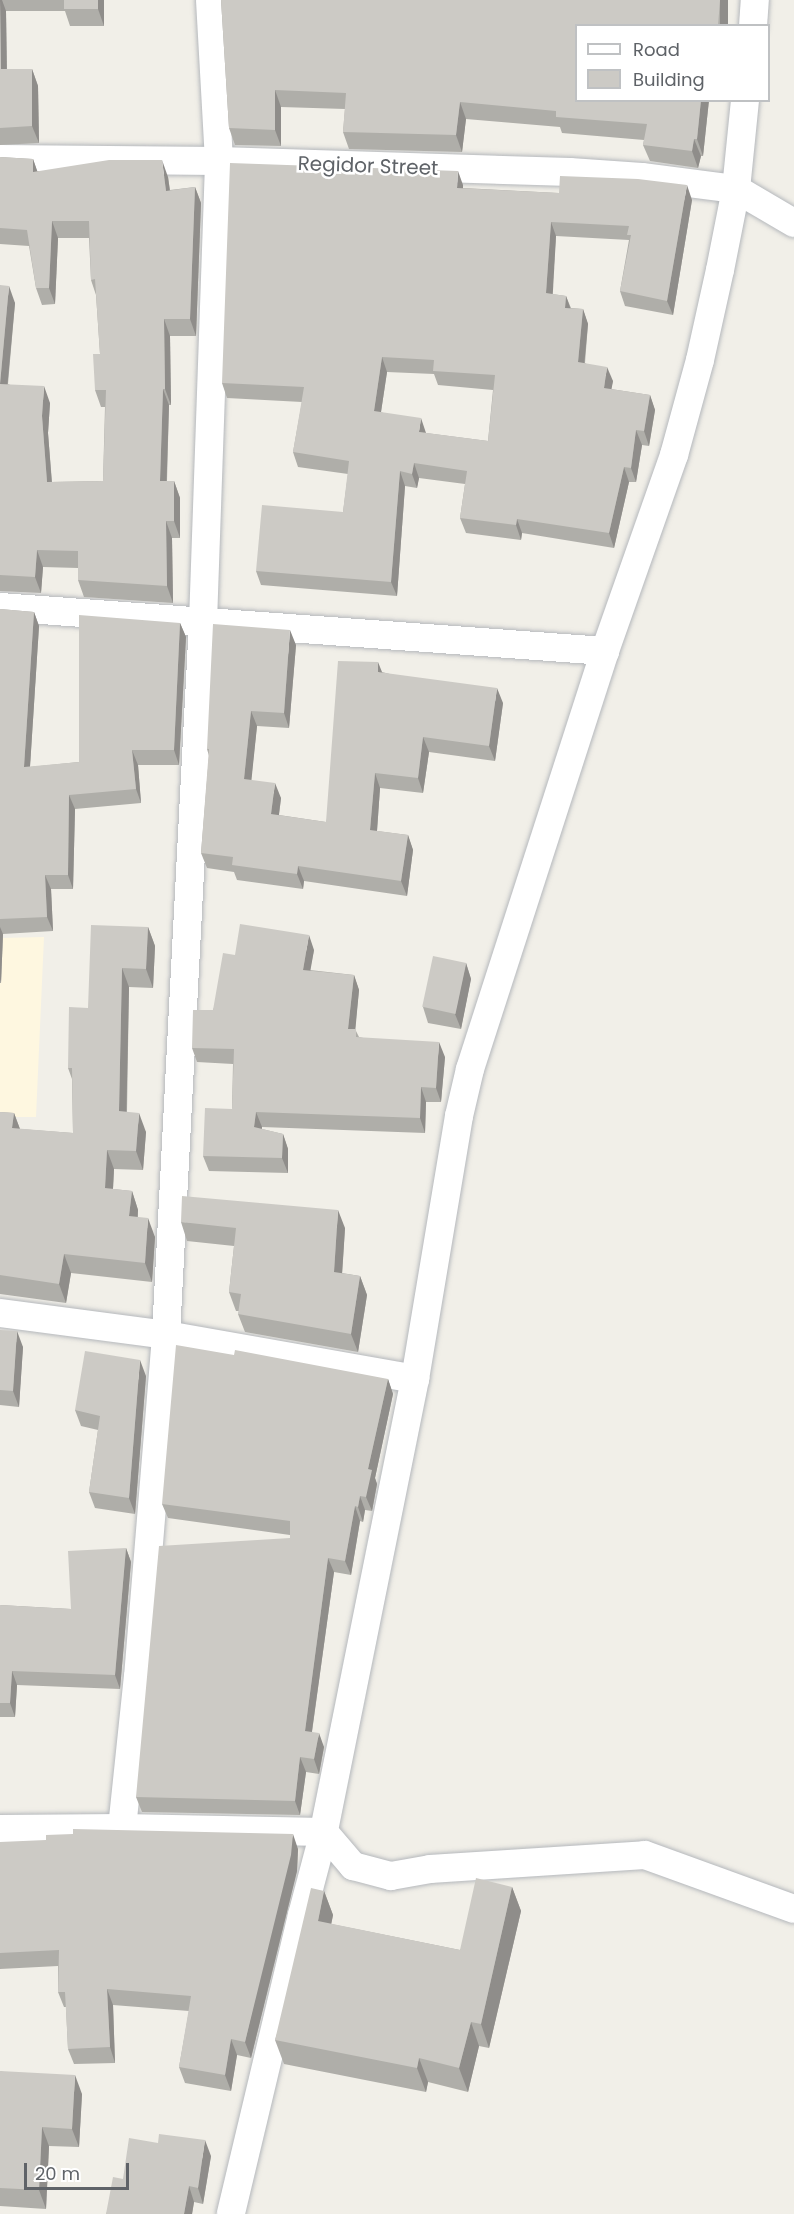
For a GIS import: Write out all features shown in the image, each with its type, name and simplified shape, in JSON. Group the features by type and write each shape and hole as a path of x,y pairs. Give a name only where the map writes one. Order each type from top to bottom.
{"street":[{"path":"122,1828 138,1677 166,1335 203,622 219,161 210,0"},
{"path":"753,24 754,0"},
{"path":"231,2214 324,1832 415,1379 459,1116 470,1069 605,651 674,455 700,360 736,189 745,102"},
{"name":"Regidor Street","path":"0,159 219,161 570,172 736,189"},
{"path":"736,189 794,223"},
{"path":"0,607 605,651"},
{"path":"0,1313 166,1335 415,1379"},
{"path":"0,1829 122,1828 324,1832 353,1866 391,1876 430,1869 645,1856 794,1908"}],"shaded area":[{"path":"44,937 36,1117 0,1117 0,938"}],"building":[{"path":"0,0 1,69 32,69 32,126 0,128"},
{"path":"64,0 98,0 98,9 64,9"},
{"path":"221,0 720,0 718,24 575,24 575,102 701,102 697,139 694,139 692,151 643,145 647,124 556,117 556,111 460,102 456,135 343,132 346,93 275,90 275,130 229,128"},
{"path":"0,157 33,159 33,172 109,160 162,160 166,191 195,187 190,319 164,319 165,389 163,389 160,481 174,481 174,521 166,521 167,586 78,580 78,551 37,550 35,577 0,575 0,384 44,386 42,416 47,482 103,481 106,390 95,390 93,354 100,354 95,279 91,280 89,221 52,221 49,288 36,288 27,230 0,228"},
{"path":"230,163 458,171 457,188 559,193 560,176 638,179 687,185 667,301 620,291 631,235 627,235 629,226 551,222 546,293 566,296 565,308 583,309 578,362 607,367 604,388 650,395 644,431 636,430 631,468 624,467 609,533 517,519 516,525 460,518 467,471 414,463 412,474 400,471 391,582 256,571 262,505 343,512 349,461 293,452 304,387 222,383","holes":["382,357 434,360 433,371 495,375 488,441 419,432 421,418 374,411"]},
{"path":"0,285 9,286 0,384"},
{"path":"0,609 34,612 24,767 79,762 79,615 180,623 174,750 132,750 136,789 69,795 68,875 45,875 47,917 0,919"},
{"path":"213,624 290,630 284,713 251,711 244,779 275,783 271,814 326,822 338,661 378,662 378,672 497,688 489,746 423,737 418,778 375,773 370,830 408,835 401,881 298,866 297,874 232,865 233,857 201,853 209,749 207,749"},
{"path":"240,924 309,935 303,970 354,975 348,1029 356,1029 356,1037 439,1042 436,1088 421,1087 420,1118 256,1112 254,1127 283,1134 282,1158 203,1156 205,1108 232,1109 234,1049 192,1048 193,1010 213,1010 223,953 235,955"},
{"path":"91,925 148,927 146,969 122,968 119,1111 139,1113 136,1151 107,1150 105,1188 132,1191 129,1216 148,1218 145,1263 64,1254 59,1284 0,1275 0,1112 14,1113 12,1128 73,1133 72,1068 68,1068 69,1007 88,1008"},
{"path":"433,956 466,963 455,1014 422,1007"},
{"path":"182,1196 338,1210 334,1272 360,1276 351,1334 238,1314 241,1294 229,1292 236,1228 181,1222"},
{"path":"0,1330 17,1331 13,1391 0,1390"},
{"path":"176,1345 234,1355 235,1350 388,1379 368,1469 372,1470 366,1497 360,1496 358,1507 355,1506 345,1561 328,1558 305,1731 319,1733 314,1759 300,1757 295,1801 136,1797 159,1546 290,1538 290,1521 162,1504"},
{"path":"85,1351 140,1360 129,1498 89,1492 100,1416 75,1410"},
{"path":"126,1548 115,1675 12,1671 10,1703 0,1703 0,1605 71,1609 68,1551"},
{"path":"73,1829 293,1834 291,1855 245,2042 231,2039 225,2075 179,2067 191,1996 107,1989 110,2047 68,2049 65,1992 58,1992 59,1950 0,1953 0,1842 46,1840 46,1835 73,1834"},
{"path":"476,1878 512,1887 481,2024 471,2022 459,2068 419,2058 417,2068 275,2040 311,1888 324,1891 318,1921 460,1950"},
{"path":"0,2071 75,2075 72,2129 42,2127 39,2190 0,2188"},
{"path":"159,2134 205,2140 198,2188 189,2186 184,2214 106,2214 113,2177 123,2179 129,2138 158,2143"}]}
